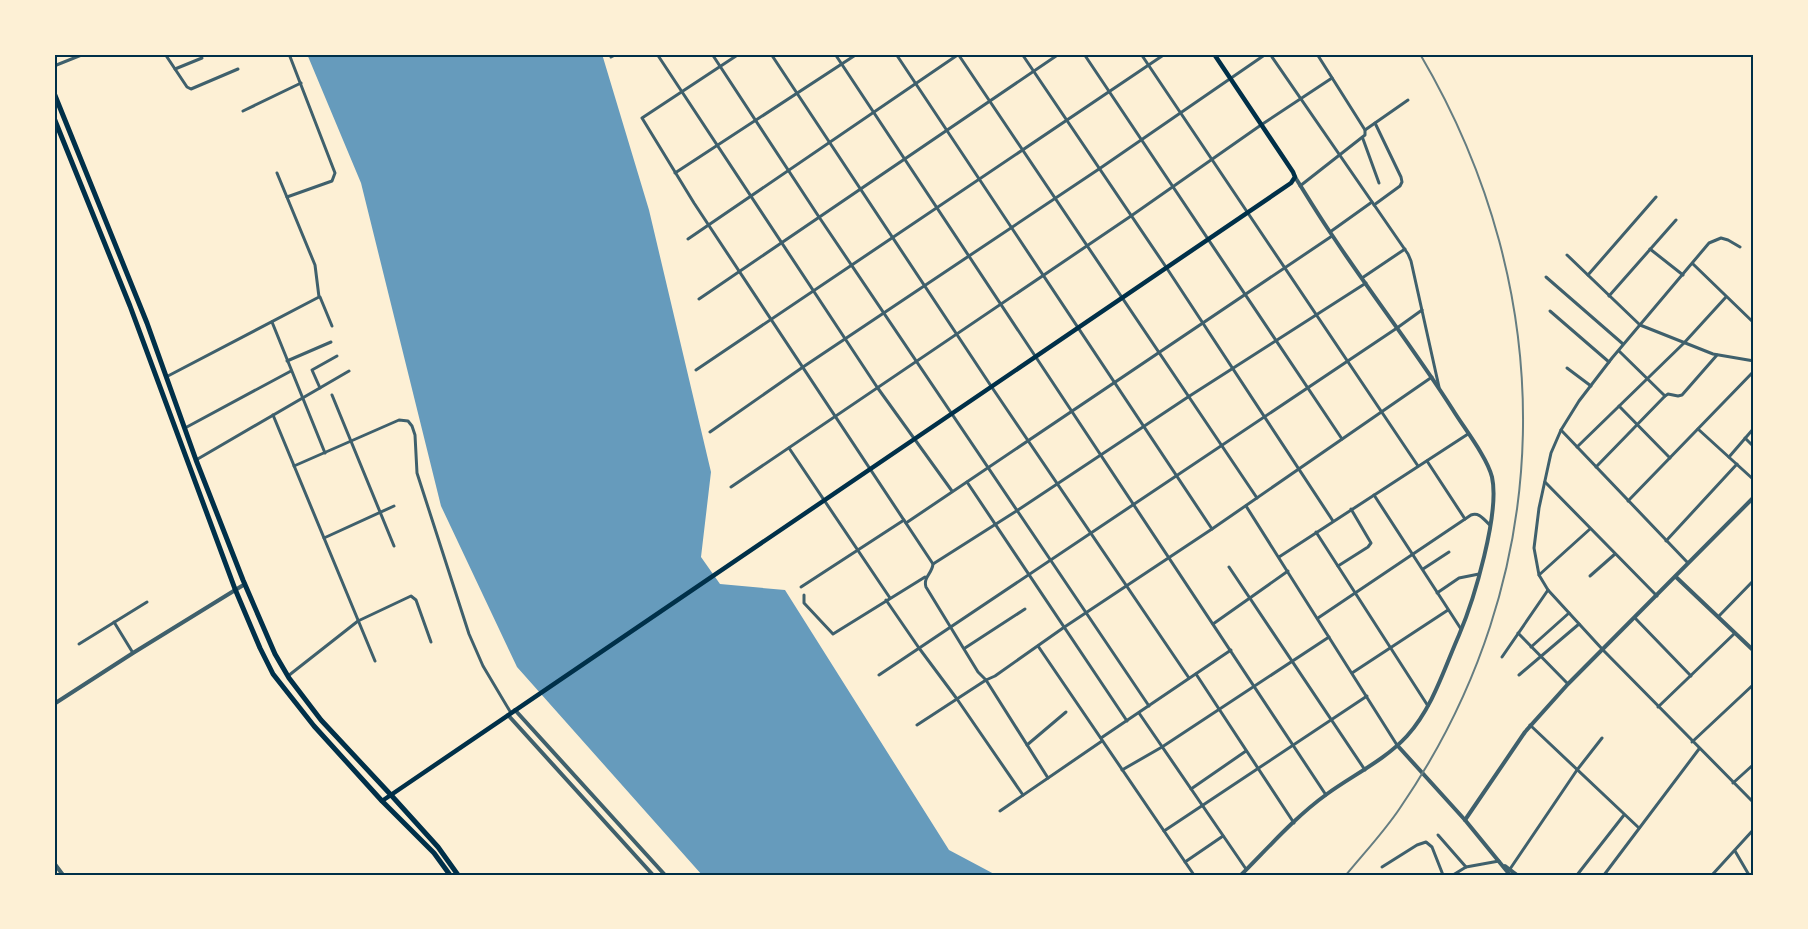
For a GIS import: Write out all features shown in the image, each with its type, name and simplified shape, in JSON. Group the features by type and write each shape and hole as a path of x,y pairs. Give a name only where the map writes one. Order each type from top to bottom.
{"highway":[{"path":"54,93 107,222 196,460 275,654 288,676 325,724 438,848 458,875"},
{"path":"54,118 130,306 236,589 273,674 314,726 382,801 434,853 450,875"}],"main road":[{"path":"382,801 1291,183 1295,177 1293,172 1214,54"}],"street":[{"path":"54,66 84,54"},
{"path":"165,54 187,87 191,89 238,69"},
{"path":"286,197 335,178 334,168 289,54"},
{"path":"611,57 617,54"},
{"path":"657,54 877,387 952,491"},
{"path":"712,54 819,217 1149,706"},
{"path":"739,54 642,118 739,271 933,564"},
{"path":"771,54 991,386 1189,678"},
{"path":"835,54 1326,795"},
{"path":"675,172 857,54"},
{"path":"896,54 1212,529"},
{"path":"688,239 959,54 1257,498"},
{"path":"1022,54 1166,267 1332,521"},
{"path":"699,299 1059,54"},
{"path":"1084,54 1342,439"},
{"path":"1141,54 1418,466"},
{"path":"696,370 1166,54"},
{"path":"710,432 1268,54 1405,249 1411,261 1439,389"},
{"path":"1300,186 1365,135 1365,130 1317,54"},
{"path":"175,69 202,58"},
{"path":"731,487 1332,78"},
{"path":"243,111 300,83"},
{"path":"1365,130 1408,100"},
{"path":"801,587 1028,441 1284,268 1400,186 1401,177 1375,123"},
{"path":"1362,139 1379,183"},
{"path":"277,173 315,265 319,297 332,326"},
{"path":"1241,875 1326,795 1365,770 1407,736 1428,706 1470,608 1490,525 1494,492 1491,474 1432,377 1331,234 1295,177"},
{"path":"1588,275 1656,197"},
{"path":"1609,296 1676,220"},
{"path":"1740,248 1721,238 1709,243 1618,350 1591,386 1561,430 1551,453 1534,548 1539,575 1548,590 1658,707 1754,803"},
{"path":"1362,278 1405,249"},
{"path":"1650,249 1683,275"},
{"path":"1567,255 1640,325 1717,355 1754,361"},
{"path":"1692,264 1754,323"},
{"path":"1546,277 1623,344"},
{"path":"1048,778 986,680 978,672 926,587 925,582 933,564 1366,284"},
{"path":"166,376 319,297"},
{"path":"1577,447 1684,343 1726,297"},
{"path":"879,675 1422,310"},
{"path":"1550,311 1609,362"},
{"path":"272,322 324,453"},
{"path":"287,361 331,342"},
{"path":"1618,350 1665,396"},
{"path":"1596,467 1665,396 1668,394 1682,395 1717,355"},
{"path":"320,388 312,370 337,356"},
{"path":"1567,368 1591,386"},
{"path":"185,428 291,371"},
{"path":"196,460 349,371"},
{"path":"1628,501 1754,371"},
{"path":"918,725 995,676 1432,377"},
{"path":"332,395 394,546"},
{"path":"1619,406 1670,458"},
{"path":"273,415 375,661"},
{"path":"294,466 399,420 408,421 415,435 417,473 469,634 483,666 511,713 653,875"},
{"path":"1729,457 1754,428"},
{"path":"1698,429 1754,480"},
{"path":"1561,430 1688,564"},
{"path":"1279,557 1468,434"},
{"path":"1745,438 1754,447"},
{"path":"788,447 858,550 919,648 1023,795"},
{"path":"1427,461 1465,519"},
{"path":"1666,541 1737,464"},
{"path":"966,482 1127,721"},
{"path":"1545,482 1657,596"},
{"path":"1374,495 1461,629"},
{"path":"1465,820 1530,725 1754,497"},
{"path":"324,538 394,506"},
{"path":"1246,506 1397,745 1465,820 1510,875"},
{"path":"1338,566 1371,543 1351,509"},
{"path":"1318,618 1476,513 1490,525"},
{"path":"1539,575 1590,529"},
{"path":"1316,532 1428,706"},
{"path":"1422,569 1449,552"},
{"path":"1590,576 1616,554"},
{"path":"1228,567 1365,770"},
{"path":"1213,624 1288,571"},
{"path":"1437,593 1460,578 1479,574"},
{"path":"804,595 804,603 833,633 927,576"},
{"path":"1676,577 1754,651"},
{"path":"1718,617 1754,580"},
{"path":"54,704 245,584"},
{"path":"1502,657 1548,590"},
{"path":"288,676 358,621 411,596 416,600 431,642"},
{"path":"79,644 147,602"},
{"path":"965,648 1025,609"},
{"path":"1352,673 1449,610"},
{"path":"1531,647 1569,613"},
{"path":"1635,618 1691,676"},
{"path":"114,622 133,653"},
{"path":"1520,675 1579,624"},
{"path":"1518,633 1568,684"},
{"path":"1658,707 1735,633"},
{"path":"1122,770 1162,747 1329,637"},
{"path":"1038,646 1194,875"},
{"path":"1000,811 1231,650"},
{"path":"1196,674 1294,823"},
{"path":"1692,742 1754,684"},
{"path":"1164,831 1367,696"},
{"path":"1027,745 1066,712"},
{"path":"511,713 665,875"},
{"path":"1138,713 1246,869"},
{"path":"1530,725 1639,828"},
{"path":"1509,869 1577,770 1602,738"},
{"path":"1604,875 1700,749"},
{"path":"1191,789 1246,751"},
{"path":"1733,783 1754,764"},
{"path":"1577,875 1624,815"},
{"path":"1712,875 1754,829"},
{"path":"1438,835 1466,867"},
{"path":"1185,862 1223,836"},
{"path":"1382,867 1417,845 1426,842 1432,847 1443,875"},
{"path":"1734,850 1749,875"},
{"path":"1453,875 1466,867 1501,862 1517,875"},
{"path":"54,863 63,875"},
{"path":"1715,871 1719,875"}],"water":[{"path":"307,54 602,54 649,210 711,472 701,557 720,584 785,590 949,850 996,875 702,875 517,667 441,506 361,183"}],"railway":[{"path":"1346,875 1400,808 1452,719 1490,626 1514,531 1523,434 1518,337 1499,241 1466,146 1420,54"}]}
